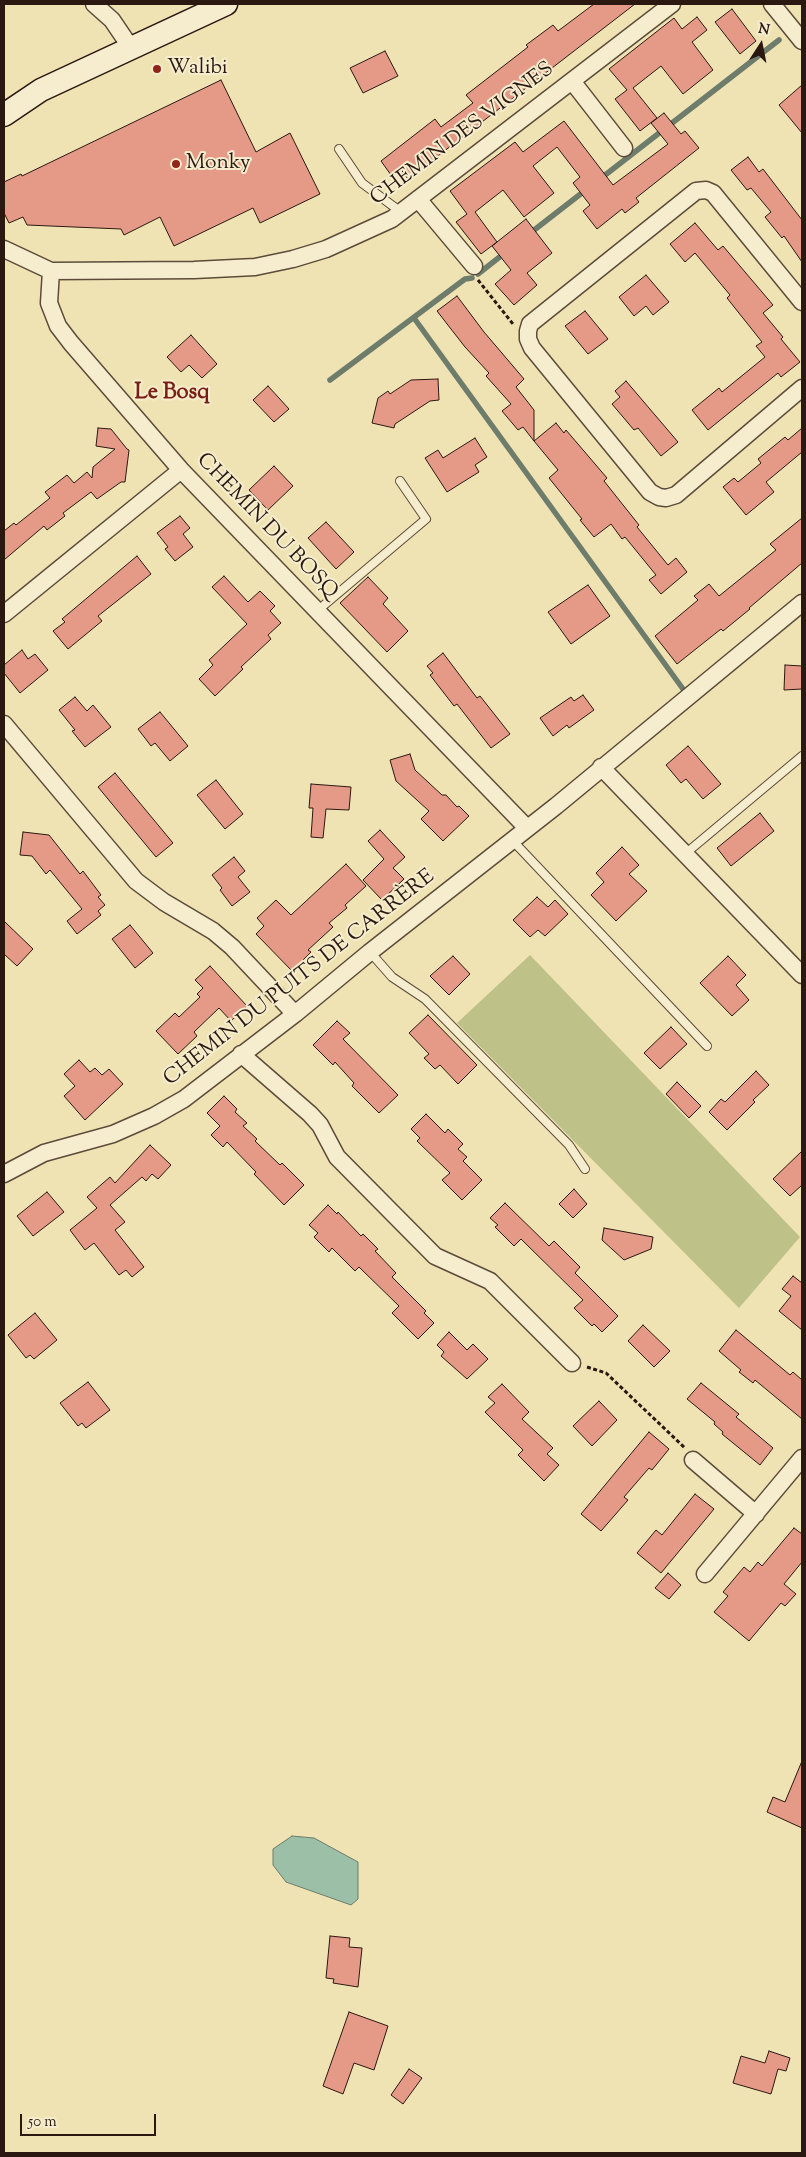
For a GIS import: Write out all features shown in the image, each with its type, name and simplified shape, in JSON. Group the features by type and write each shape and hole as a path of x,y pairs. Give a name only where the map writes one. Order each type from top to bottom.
{"main road":[{"path":"4,115 41,90 226,4"},
{"path":"4,97 41,90"}],"street":[{"path":"94,4 112,20 132,48"},
{"name":"CHEMIN DES VIGNES","path":"52,270 194,270 255,267 292,259 326,248 392,218 401,212 672,4"},
{"path":"773,4 802,41"},
{"path":"572,81 624,148"},
{"path":"802,302 713,193 706,190 696,191 530,324 528,331 528,339 532,348 650,492 659,497 666,498 676,495 802,388"},
{"path":"418,199 474,266"},
{"path":"4,249 52,270"},
{"name":"CHEMIN DU BOSQ","path":"52,270 49,303 58,326 181,470 527,828"},
{"path":"4,614 181,470"},
{"name":"CHEMIN DU PUITS DE CARRÈRE","path":"4,1174 44,1153 112,1134 154,1116 184,1099 295,1014 527,828 802,603"},
{"path":"4,724 136,881 164,902 212,931 232,947 295,1014"},
{"path":"601,767 802,975"},
{"path":"241,1054 310,1114 320,1125 337,1157 436,1256 490,1281 572,1362"},
{"path":"705,1574 802,1458"},
{"path":"693,1460 756,1514"}],"lane":[{"path":"339,149 362,183 401,212"},
{"path":"318,611 426,519 400,481"},
{"path":"685,854 802,756"},
{"path":"512,840 707,1046"},
{"path":"370,952 392,977 425,999 569,1146 586,1169"}],"path":[{"path":"474,266 474,275 512,324 528,331"},
{"path":"572,1362 606,1373 681,1443 693,1460"}],"shaded area":[{"path":"530,955 800,1237 739,1308 457,1023"},
{"path":"292,1836 314,1838 358,1862 358,1899 351,1905 286,1882 273,1865 273,1849"}],"building":[{"path":"594,4 635,4 408,179 400,168 391,175 381,161 435,119 441,127 473,103 466,95 528,47 526,45 553,25 558,31"},
{"path":"732,9 756,41 740,54 715,22"},
{"path":"697,17 707,30 692,42 713,70 683,94 661,66 633,88 657,118 640,131 615,99 627,90 609,69 674,18 682,29"},
{"path":"385,51 398,76 363,93 350,68"},
{"name":"Monky","path":"221,80 256,152 290,133 320,194 260,223 253,208 174,246 160,217 124,235 121,229 27,225 23,217 9,223 4,213 4,182 21,174 22,176"},
{"path":"802,85 802,133 779,105"},
{"path":"664,113 681,134 685,131 699,148 636,198 639,202 625,213 622,209 597,229 583,211 590,205 573,183 580,177 557,147 533,166 554,193 524,217 503,190 475,212 497,242 481,254 456,222 467,214 450,191 515,142 523,152 564,121 613,185 668,144 651,123"},
{"path":"748,157 759,172 763,169 802,220 802,262 784,236 782,238 765,217 771,212 751,188 747,190 731,170"},
{"path":"526,219 552,253 527,273 537,285 514,305 495,284 511,270 492,246"},
{"path":"695,223 718,250 723,246 773,305 763,313 800,362 781,377 778,373 708,430 692,410 719,388 722,392 765,357 756,346 762,342 727,298 730,295 695,253 685,262 670,244"},
{"path":"646,275 669,302 653,315 646,306 634,316 619,297"},
{"path":"457,296 484,332 524,379 516,387 534,410 534,441 523,427 518,430 502,411 511,404 486,376 489,373 465,347 437,311"},
{"path":"585,311 608,339 588,354 565,326"},
{"path":"191,335 217,364 202,378 189,365 181,372 167,357"},
{"path":"438,379 439,400 430,401 395,424 394,428 372,423 378,398 388,391 390,394 411,380"},
{"path":"626,381 678,442 661,456 638,428 634,430 612,404 620,397 615,391"},
{"path":"268,386 289,409 274,422 253,400"},
{"path":"556,423 564,433 566,430 607,478 604,481 639,525 637,527 668,565 676,558 687,572 661,594 649,580 656,575 625,537 622,539 611,524 594,537 549,478 558,470 534,441"},
{"path":"98,428 111,429 129,450 125,482 121,482 97,499 91,492 63,513 65,516 47,530 44,526 4,560 4,531 14,523 16,525 50,498 45,492 67,475 74,483 87,472 92,478 93,467 115,449 96,446"},
{"path":"802,428 802,452 766,482 774,492 746,515 723,487 734,478 738,482 761,463 758,459 785,437 788,440"},
{"path":"475,438 487,457 475,465 479,472 447,492 425,458 438,450 443,458"},
{"path":"274,466 293,486 268,510 249,490"},
{"path":"180,516 190,528 183,534 193,547 175,561 165,549 168,547 157,533"},
{"path":"802,518 802,563 723,631 721,629 677,664 655,636 698,600 694,596 709,584 719,596 776,550 770,544"},
{"path":"326,522 354,552 336,569 308,538"},
{"path":"137,556 151,574 98,616 102,621 68,649 53,631 65,622 62,619"},
{"path":"224,576 248,602 260,591 275,606 270,611 281,623 268,635 271,639 241,667 243,669 215,696 199,679 213,665 209,660 247,624 212,587"},
{"path":"368,577 388,598 383,604 408,631 387,652 340,603"},
{"path":"588,585 610,616 571,644 548,612"},
{"path":"22,650 28,659 35,654 48,670 20,693 4,673 4,665"},
{"path":"443,653 477,698 480,696 510,734 491,748 457,704 454,706 430,675 433,673 427,666"},
{"path":"785,665 802,666 802,689 784,690"},
{"path":"583,695 594,710 569,728 567,725 553,736 540,718 571,697 574,701"},
{"path":"75,697 87,711 93,705 111,727 85,747 72,731 75,730 59,710"},
{"path":"160,712 188,746 170,761 155,743 151,746 138,729"},
{"path":"688,746 721,784 703,799 686,779 681,783 666,765"},
{"path":"410,754 415,770 442,795 446,795 469,816 443,841 421,819 429,811 396,781 390,760"},
{"path":"115,773 173,843 156,857 98,787"},
{"path":"216,780 243,814 225,829 197,795"},
{"path":"311,784 351,787 349,810 326,809 323,838 311,837 313,808 309,808"},
{"path":"760,813 774,831 731,866 717,848"},
{"path":"380,830 405,857 393,868 404,879 382,900 363,880 384,859 368,841"},
{"path":"23,832 49,835 80,874 83,871 101,895 98,897 105,905 98,911 101,915 77,934 67,921 82,909 50,870 46,874 32,856 20,855"},
{"path":"622,847 639,865 629,874 647,891 616,921 591,895 604,882 596,873"},
{"path":"234,857 245,871 238,877 250,892 232,906 212,875"},
{"path":"346,864 366,886 345,905 347,908 329,923 333,927 308,950 311,952 292,971 256,934 264,926 257,918 276,900 291,915"},
{"path":"537,897 548,907 555,900 568,914 545,936 538,930 530,937 513,920"},
{"path":"4,921 33,949 17,966 4,954"},
{"path":"130,925 153,953 135,968 112,939"},
{"path":"453,956 470,974 449,995 430,976"},
{"path":"728,956 746,975 736,985 749,1000 732,1016 700,983"},
{"path":"210,966 247,1006 231,1021 219,1008 194,1032 197,1036 178,1054 156,1031 175,1013 179,1017 200,997 197,994 203,988 195,980"},
{"path":"428,1015 477,1065 458,1084 440,1065 435,1069 424,1058 429,1054 409,1033"},
{"path":"337,1021 350,1033 343,1039 398,1095 379,1113 352,1086 354,1083 335,1062 333,1065 313,1045"},
{"path":"671,1027 687,1044 660,1069 644,1053"},
{"path":"79,1060 90,1072 95,1068 102,1075 109,1069 123,1084 85,1120 64,1096 75,1086 64,1074"},
{"path":"756,1071 769,1085 727,1130 709,1112 721,1099 725,1102"},
{"path":"677,1082 701,1106 689,1118 666,1094"},
{"path":"224,1096 237,1109 235,1112 247,1123 243,1126 257,1139 255,1141 280,1165 282,1163 304,1185 284,1205 227,1142 223,1147 211,1135 220,1126 207,1113"},
{"path":"426,1114 445,1133 448,1129 463,1144 458,1149 467,1157 463,1161 482,1180 462,1200 442,1180 450,1173 417,1141 420,1138 411,1129"},
{"path":"150,1145 171,1165 158,1179 152,1174 146,1181 142,1177 110,1205 125,1222 115,1230 144,1267 132,1277 126,1270 119,1275 94,1243 85,1250 70,1230 97,1208 87,1197 110,1177 115,1183"},
{"path":"802,1151 802,1185 790,1196 773,1179"},
{"path":"574,1189 587,1204 573,1218 559,1204"},
{"path":"47,1192 64,1212 33,1236 17,1216"},
{"path":"505,1203 549,1246 554,1241 580,1267 575,1273 618,1316 602,1332 594,1324 592,1326 574,1308 583,1300 521,1239 514,1246 495,1227 498,1225 490,1218"},
{"path":"328,1205 378,1249 375,1251 396,1273 392,1277 426,1311 424,1313 434,1323 418,1339 392,1313 399,1306 359,1267 355,1271 332,1248 329,1252 314,1237 318,1233 309,1225"},
{"path":"604,1228 653,1237 651,1249 624,1260 602,1240"},
{"path":"793,1276 802,1283 802,1330 779,1311 791,1296 782,1289"},
{"path":"35,1313 57,1340 34,1359 30,1355 26,1358 8,1335"},
{"path":"643,1325 670,1351 654,1367 628,1341"},
{"path":"736,1330 790,1375 793,1372 802,1380 802,1419 755,1380 753,1383 739,1372 741,1370 719,1351"},
{"path":"449,1332 467,1350 473,1344 488,1359 467,1379 441,1356 444,1352 437,1345"},
{"path":"88,1382 110,1410 86,1428 82,1423 78,1426 60,1403"},
{"path":"701,1383 739,1414 736,1417 773,1448 760,1465 722,1434 723,1432 714,1424 715,1422 687,1399"},
{"path":"502,1384 529,1412 522,1419 553,1448 547,1454 559,1465 544,1481 518,1455 523,1450 485,1412 495,1403 488,1397"},
{"path":"599,1401 617,1420 592,1446 573,1426"},
{"path":"649,1432 669,1449 652,1470 649,1468 624,1497 628,1500 601,1531 581,1514"},
{"path":"695,1494 714,1509 661,1573 637,1553 656,1530 662,1535"},
{"path":"794,1528 802,1534 802,1562 784,1584 796,1594 785,1606 781,1603 749,1641 714,1612 728,1596 723,1592 744,1567 750,1572 758,1562 762,1566"},
{"path":"668,1573 681,1585 669,1599 655,1588"},
{"path":"802,1761 802,1828 767,1812 773,1797 785,1802"},
{"path":"330,1936 350,1938 349,1947 362,1948 358,1987 333,1983 334,1979 326,1978"},
{"path":"349,2012 388,2026 374,2070 354,2063 343,2094 323,2086"},
{"path":"769,2051 790,2058 786,2071 778,2069 771,2094 733,2083 741,2056 765,2063"},
{"path":"409,2069 422,2078 403,2104 391,2095"}],"waterway":[{"path":"600,179 779,40"},
{"path":"529,234 587,189"},
{"path":"478,274 506,252"},
{"path":"330,380 465,279 472,278"},
{"path":"414,318 683,689"}],"place":[{"name":"Walibi","path":"157,69"},
{"name":"Monky","path":"176,164"}],"district":[{"name":"Le Bosq","path":"172,394"}]}
